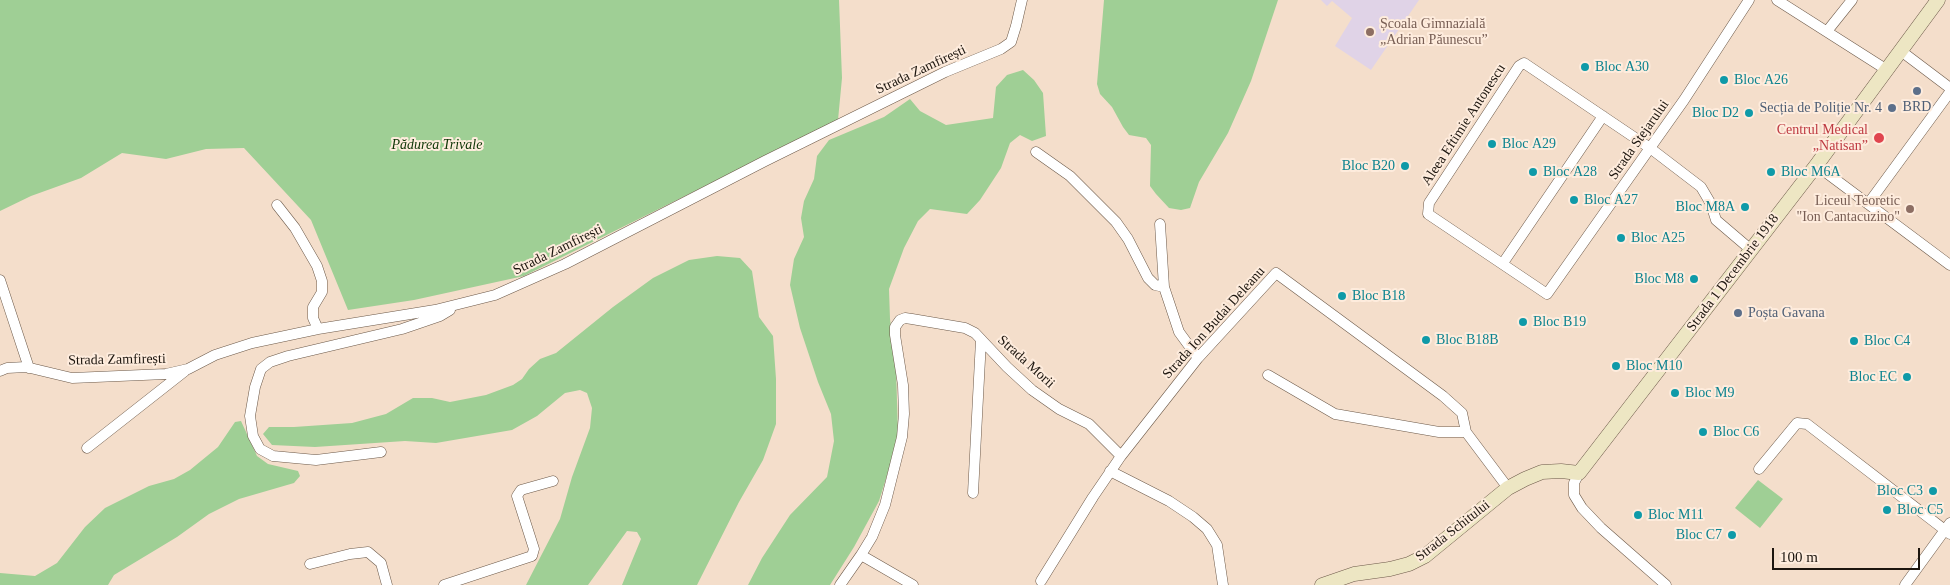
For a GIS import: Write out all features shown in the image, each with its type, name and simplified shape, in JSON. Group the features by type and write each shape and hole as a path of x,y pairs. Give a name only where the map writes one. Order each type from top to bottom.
{"main road":[{"name":"Strada 1 Decembrie 1918","path":"1579,473 1816,165 1938,0"},
{"name":"Strada Schitului","path":"1322,585 1328,581 1354,574 1390,569 1409,564 1425,556 1508,488 1542,472 1561,471 1579,473"}],"street":[{"name":"Strada Zamfirești","path":"0,371 7,368 29,368 72,378 166,374 188,369 214,355 252,343 318,329 456,306 495,295 564,264 936,76 1002,49 1010,42 1022,0"},
{"name":"Strada Stejarului","path":"1547,294 1650,148 1750,0"},
{"path":"1778,0 1828,30 1887,70"},
{"path":"1828,30 1852,0"},
{"path":"1868,204 1950,90 1902,51"},
{"name":"Aleea Eftimie Antonescu","path":"1547,294 1428,214 1429,203 1519,66 1524,64 1529,65 1650,148 1701,187 1711,204 1716,220 1750,249"},
{"path":"1503,263 1603,116"},
{"path":"1036,152 1070,176 1116,222 1132,245 1148,278 1155,285 1164,287"},
{"path":"1816,165 1950,265"},
{"path":"277,205 295,228 322,281 322,292 313,307 313,318 318,329"},
{"path":"1160,224 1164,287 1179,332 1198,358"},
{"name":"Strada Ion Budai Deleanu","path":"1041,581 1120,456 1198,358 1276,273 1443,396 1462,413 1466,432 1508,488"},
{"path":"0,280 29,368"},
{"path":"380,452 316,460 273,456 260,449 253,436 250,416 255,387 261,369 270,362 288,356 402,329 440,316 456,306"},
{"name":"Strada Morii","path":"861,556 872,537 884,504 902,438 904,414 903,385 896,335 896,327 900,320 906,318 965,328 975,333 1006,367 1032,390 1059,409 1089,424 1120,456"},
{"path":"973,494 981,340"},
{"path":"87,448 188,369"},
{"path":"1268,375 1335,414 1439,432 1466,432"},
{"path":"1759,470 1798,423 1807,424 1948,529 1905,585"},
{"path":"1110,471 1169,501 1208,529 1216,545 1223,585"},
{"path":"1579,473 1574,483 1574,495 1582,508 1601,528 1666,585"},
{"path":"444,585 532,556 534,549 517,496 520,490 553,481"},
{"path":"310,564 350,554 368,552 381,563 387,585"},
{"path":"840,585 861,556 913,585"}],"shaded area":[{"name":"Școala Gimnazială „Adrian Păunescu”","path":"1321,0 1419,0 1371,70 1335,46 1352,18 1332,1 1327,6"}],"green space":[{"name":"Pădurea Trivale","path":"0,0 839,0 842,78 838,120 524,276 414,300 348,310 311,220 244,148 206,149 166,159 122,153 81,178 31,196 0,211"},
{"path":"1104,0 1278,0 1251,81 1228,133 1199,182 1190,208 1181,210 1169,208 1156,194 1150,186 1151,145 1146,138 1129,135 1112,107 1100,94 1097,84"},
{"path":"1023,70 1034,80 1043,93 1046,136 1032,141 1020,135 1010,143 1001,168 980,200 967,214 930,209 918,221 904,248 889,289 890,319 896,369 898,433 879,501 854,547 830,585 748,585 762,558 790,515 827,477 834,441 831,414 800,328 790,285 794,259 804,237 801,218 804,201 814,179 817,156 829,140 884,117 910,99 920,111 946,125 993,118 996,87 1007,75"},
{"path":"717,256 740,258 752,271 759,317 773,336 776,379 776,424 763,460 739,502 697,585 622,585 641,539 637,532 627,531 588,585 526,585 560,519 572,477 590,428 592,408 587,393 580,390 565,393 537,416 512,430 436,443 405,441 315,447 272,445 263,434 269,427 352,423 386,414 413,398 432,398 450,402 486,395 513,385 522,379 540,359 556,353 613,307 653,278 689,260"},
{"path":"241,421 257,456 268,464 298,471 300,476 294,483 239,499 209,514 177,537 114,575 108,585 0,585 0,573 35,576 57,563 85,527 105,508 149,486 174,479 190,470 218,447 235,422"},
{"path":"1758,480 1783,499 1760,528 1735,508"}],"place":[{"name":"Școala Gimnazială „Adrian Păunescu”","path":"1370,32"},
{"name":"Bloc A30","path":"1585,67"},
{"name":"Bloc A26","path":"1724,80"},
{"name":"BRD","path":"1917,91"},
{"name":"Secția de Poliție Nr. 4","path":"1892,108"},
{"name":"Bloc D2","path":"1749,113"},
{"name":"Centrul Medical „Natisan”","path":"1879,138"},
{"name":"Bloc A29","path":"1492,144"},
{"name":"Bloc B20","path":"1405,166"},
{"name":"Bloc A28","path":"1533,172"},
{"name":"Bloc M6A","path":"1771,172"},
{"name":"Bloc A27","path":"1574,200"},
{"name":"Bloc M8A","path":"1745,207"},
{"name":"Liceul Teoretic \"Ion Cantacuzino\"","path":"1910,209"},
{"name":"Bloc A25","path":"1621,238"},
{"name":"Bloc M8","path":"1694,279"},
{"name":"Bloc B18","path":"1342,296"},
{"name":"Poșta Gavana","path":"1738,313"},
{"name":"Bloc B19","path":"1523,322"},
{"name":"Bloc B18B","path":"1426,340"},
{"name":"Bloc C4","path":"1854,341"},
{"name":"Bloc M10","path":"1616,366"},
{"name":"Bloc EC","path":"1907,377"},
{"name":"Bloc M9","path":"1675,393"},
{"name":"Bloc C6","path":"1703,432"},
{"name":"Bloc C3","path":"1933,491"},
{"name":"Bloc C5","path":"1887,510"},
{"name":"Bloc M11","path":"1638,515"},
{"name":"Bloc C7","path":"1732,535"}]}
